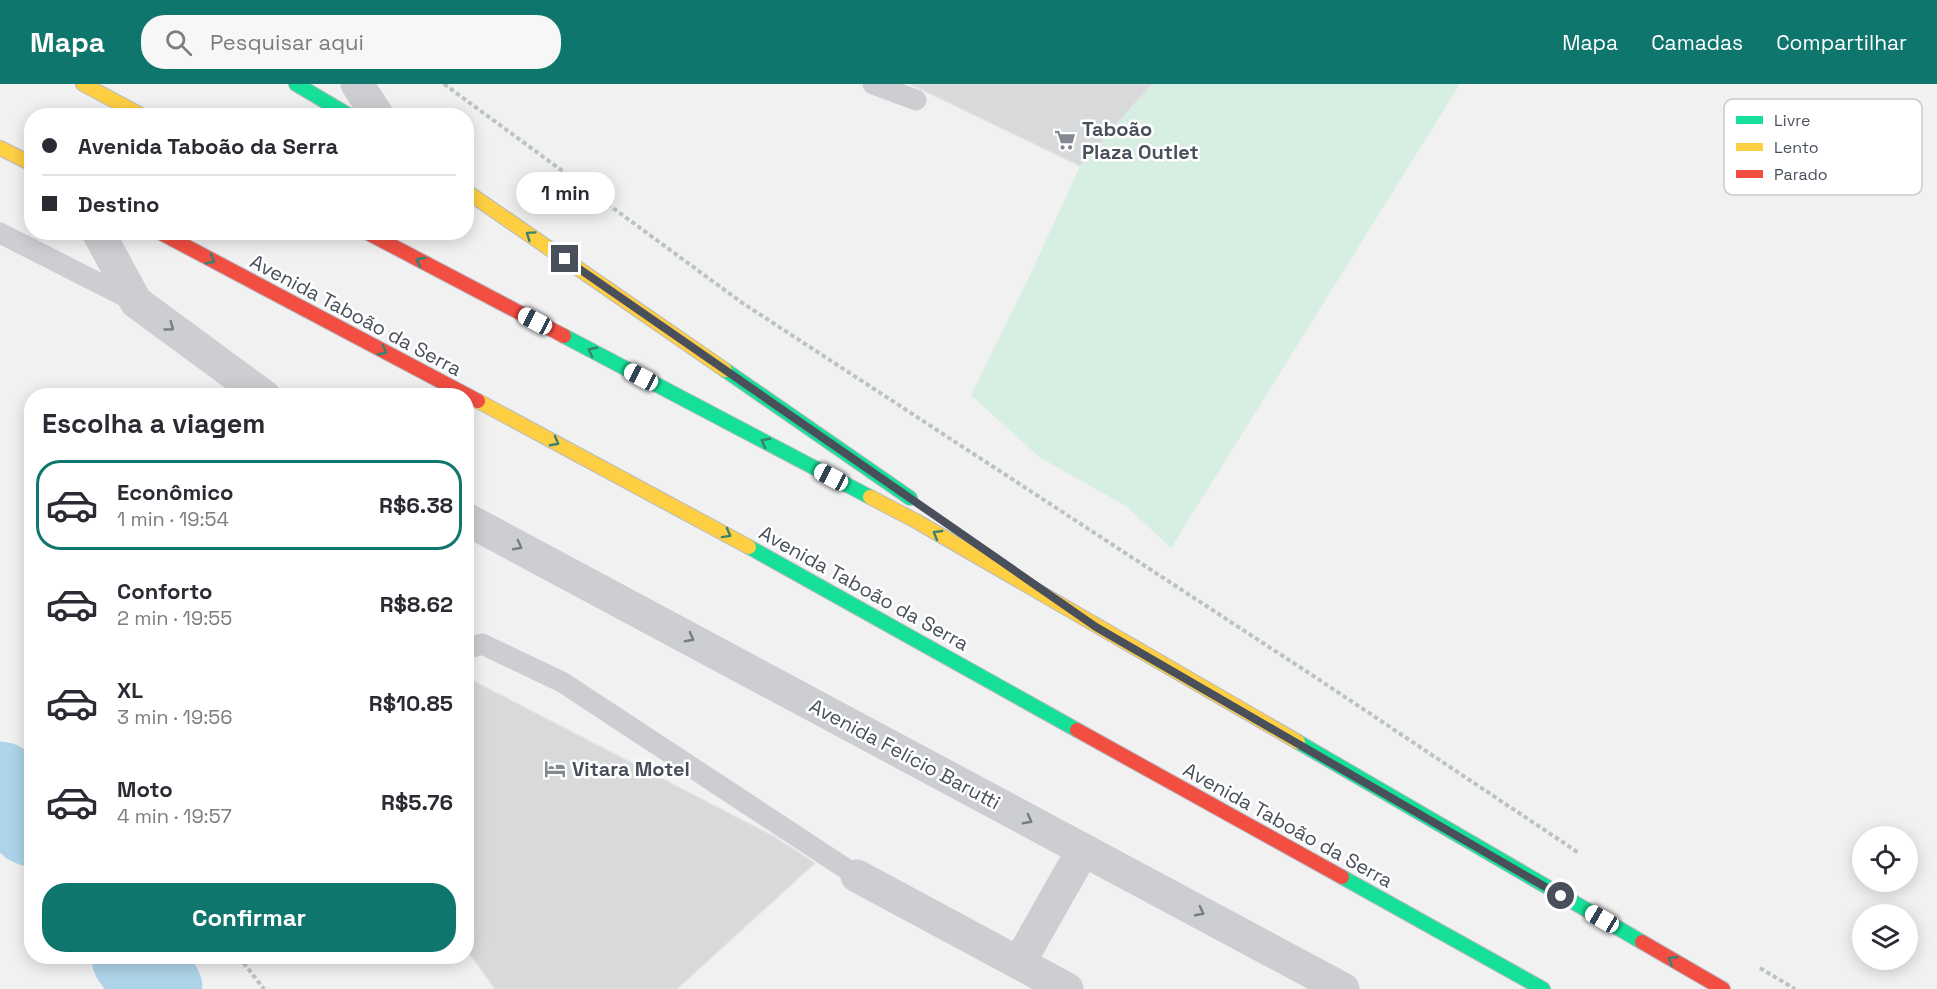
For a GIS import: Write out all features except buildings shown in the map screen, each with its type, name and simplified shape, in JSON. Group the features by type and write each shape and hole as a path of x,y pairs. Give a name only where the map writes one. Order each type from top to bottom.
{"highway":[{"path":"83,84 128,108"},
{"path":"296,84 336,108"},
{"path":"0,148 24,160"},
{"path":"474,197 919,504"},
{"name":"Avenida Taboão da Serra","path":"174,240 453,388"},
{"path":"381,240 916,521 1723,989"},
{"name":"Avenida Taboão da Serra","path":"474,399 685,511 1543,989"},
{"path":"939,518 1096,627"}],"street":[{"path":"357,84 373,108"},
{"path":"102,240 136,302 253,388"},
{"name":"Avenida Felício Barutti","path":"474,523 1343,989"},
{"path":"1019,963 1083,850"},
{"path":"857,876 1067,989"}],"lane":[{"path":"873,84 916,100"},
{"path":"0,233 136,302"},
{"path":"474,646 482,644 562,682 857,876"}],"path":[{"path":"444,84 741,302 1315,677 1588,859"},
{"path":"244,964 264,989"},
{"path":"1755,966 1795,989"}],"green space":[{"path":"1152,84 1460,84 1171,548 1126,506 1039,457 971,395 1080,166"}],"waterway":[{"path":"0,785 24,814"},
{"path":"140,964 159,989"}],"traffic: fast":[{"path":"296,84 336,108"},
{"path":"564,336 870,497"},
{"path":"725,370 910,498"},
{"path":"749,547 1077,730"},
{"path":"1298,742 1642,942"},
{"path":"1342,877 1543,989"}],"traffic: slow":[{"path":"83,84 128,108"},
{"path":"0,148 24,160"},
{"path":"474,197 725,370"},
{"path":"478,401 749,547"},
{"path":"870,497 916,521 1298,742"}],"traffic: jam":[{"path":"174,240 453,388"},
{"path":"381,240 564,336"},
{"path":"474,399 478,401"},
{"path":"1077,730 1342,877"},
{"path":"1642,942 1723,989"}],"place":[{"name":"Taboão Plaza Outlet","path":"1065,140"},
{"name":"Vitara Motel","path":"555,769"}],"route":[{"path":"565,259 1096,627 1561,896"}]}
